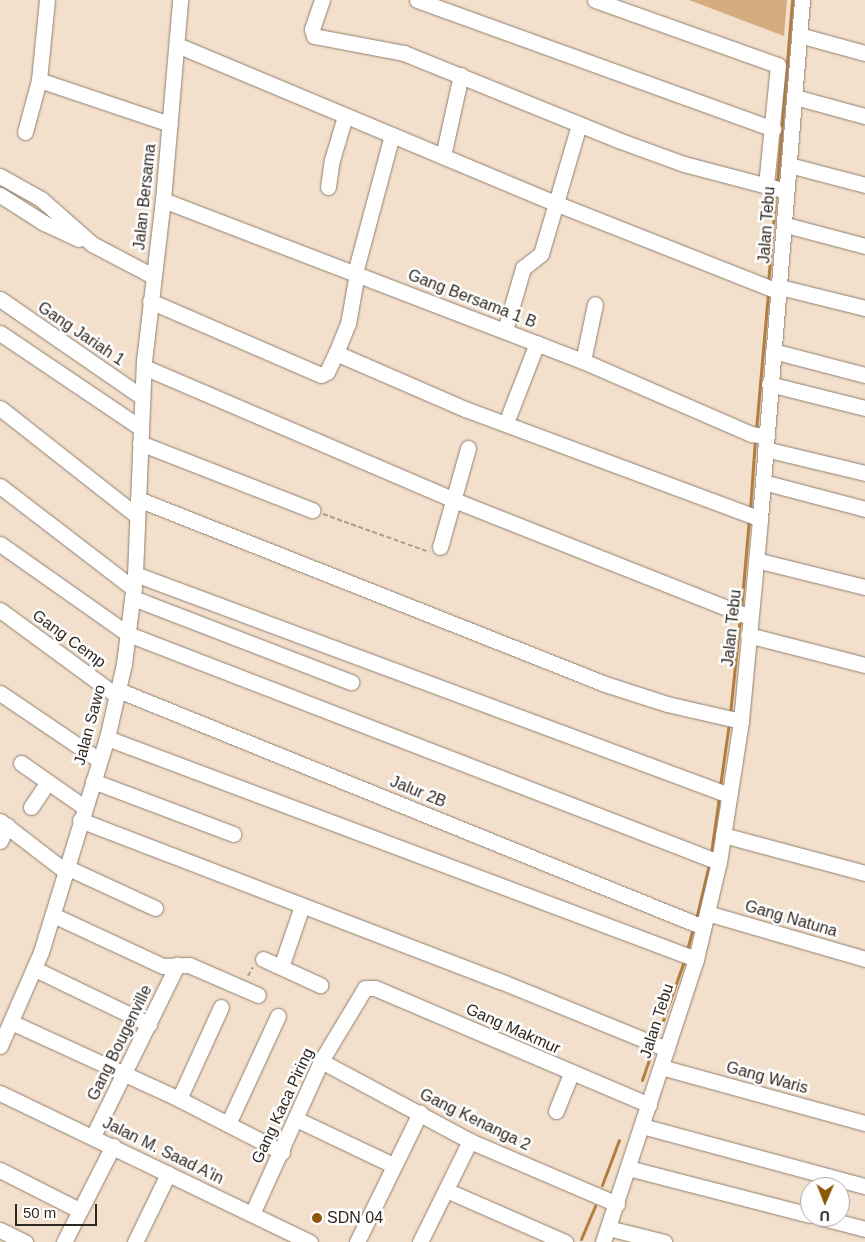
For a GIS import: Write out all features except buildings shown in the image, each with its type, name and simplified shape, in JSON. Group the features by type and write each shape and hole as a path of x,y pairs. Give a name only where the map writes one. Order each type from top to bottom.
{"street":[{"path":"25,132 39,80 47,0"},
{"name":"Jalan Bersama","path":"142,397 150,301 163,200 180,0"},
{"path":"322,0 312,29 314,36 404,53 579,125 684,164 776,188 773,129 779,70 776,63 595,0"},
{"path":"417,0 773,129"},
{"name":"Jalan Tebu","path":"606,1235 661,1068 663,1048 687,956 704,922 712,860 722,835 722,793 748,635 744,615 756,560 753,517 763,482 760,439 773,351 775,289 786,225 776,188 789,165 802,0"},
{"path":"799,35 865,53"},
{"path":"177,45 555,203 775,289 865,308"},
{"path":"443,156 462,76"},
{"path":"39,80 170,124"},
{"path":"795,97 865,116"},
{"path":"328,187 332,160 346,116"},
{"path":"505,330 521,272 527,263 540,257 579,125"},
{"path":"150,301 321,375 327,372 348,324 356,273 392,135"},
{"path":"789,165 865,185"},
{"path":"0,176 41,199 92,244"},
{"path":"0,194 30,214 153,276"},
{"path":"30,214 41,199"},
{"name":"Gang Bersama 1 B","path":"163,200 505,330 582,361 760,439 865,473"},
{"path":"786,225 865,246"},
{"name":"Gang Jariah 1","path":"0,299 142,397"},
{"path":"582,361 594,304"},
{"path":"0,333 140,436 312,510"},
{"path":"509,415 537,343"},
{"path":"773,351 865,375"},
{"path":"336,353 465,409 753,517"},
{"path":"144,367 454,500 744,615"},
{"path":"769,384 865,408"},
{"name":"Jalan Sawo","path":"0,1046 35,969 53,915 92,781 107,738 118,693 128,634 135,574 142,397"},
{"path":"0,408 137,516"},
{"path":"440,547 468,448"},
{"path":"763,482 865,508"},
{"path":"0,486 133,594 351,682"},
{"path":"138,499 602,683 734,720"},
{"path":"0,544 128,634 712,860"},
{"path":"756,560 865,587"},
{"path":"135,574 722,793"},
{"name":"Gang Cemp","path":"0,610 118,693"},
{"path":"748,635 865,665"},
{"path":"0,693 100,760"},
{"name":"Jalur 2B","path":"118,693 685,918 704,922"},
{"path":"107,738 687,956"},
{"path":"21,764 47,783 82,814 302,906 663,1048"},
{"path":"92,781 233,834"},
{"path":"31,807 47,783"},
{"path":"0,841 4,824 66,869 155,908"},
{"path":"722,835 865,873"},
{"path":"281,967 302,906"},
{"path":"53,915 163,966 189,965 258,995"},
{"name":"Gang Natuna","path":"704,922 865,959"},
{"path":"263,959 320,986"},
{"name":"Gang Bougenville","path":"93,1136 125,1076 177,966"},
{"path":"35,969 150,1024"},
{"name":"Gang Makmur","path":"363,989 375,988 571,1074 649,1105"},
{"name":"Gang Kaca Piring","path":"252,1214 282,1152 321,1061 363,989"},
{"path":"179,1099 221,1007"},
{"path":"228,1124 278,1016"},
{"path":"11,1022 125,1076 179,1099 282,1152"},
{"name":"Gang Kenanga 2","path":"321,1061 470,1141 617,1204"},
{"name":"Gang Waris","path":"661,1068 865,1123"},
{"path":"556,1111 571,1074"},
{"name":"Jalan M. Saad A'in","path":"0,1093 93,1136 310,1242"},
{"path":"357,1242 420,1113"},
{"path":"296,1119 393,1165"},
{"path":"642,1126 865,1186"},
{"path":"424,1241 470,1141"},
{"path":"64,1242 113,1146"},
{"path":"628,1168 800,1211"},
{"path":"0,1170 79,1210"},
{"path":"141,1240 168,1174"},
{"path":"446,1190 565,1242"},
{"path":"850,1225 865,1229"},
{"path":"0,1230 25,1242"},
{"path":"606,1235 664,1242"}],"path":[{"path":"312,510 432,554 440,547"},
{"path":"242,987 256,961 263,959"}],"shaded area":[{"path":"689,0 787,0 784,36"}],"waterway":[{"path":"777,184 792,0"},
{"path":"768,283 776,192"},
{"path":"756,430 768,292"},
{"path":"750,510 755,439"},
{"path":"741,610 749,519"},
{"path":"730,714 740,618"},
{"path":"720,786 729,723"},
{"path":"711,853 719,797"},
{"path":"696,919 709,864"},
{"path":"687,950 693,927"},
{"path":"656,1040 685,958"},
{"path":"642,1080 653,1048"},
{"path":"602,1185 619,1140"},
{"path":"581,1239 595,1206"}],"place":[{"name":"SDN 04","path":"317,1218"}]}
